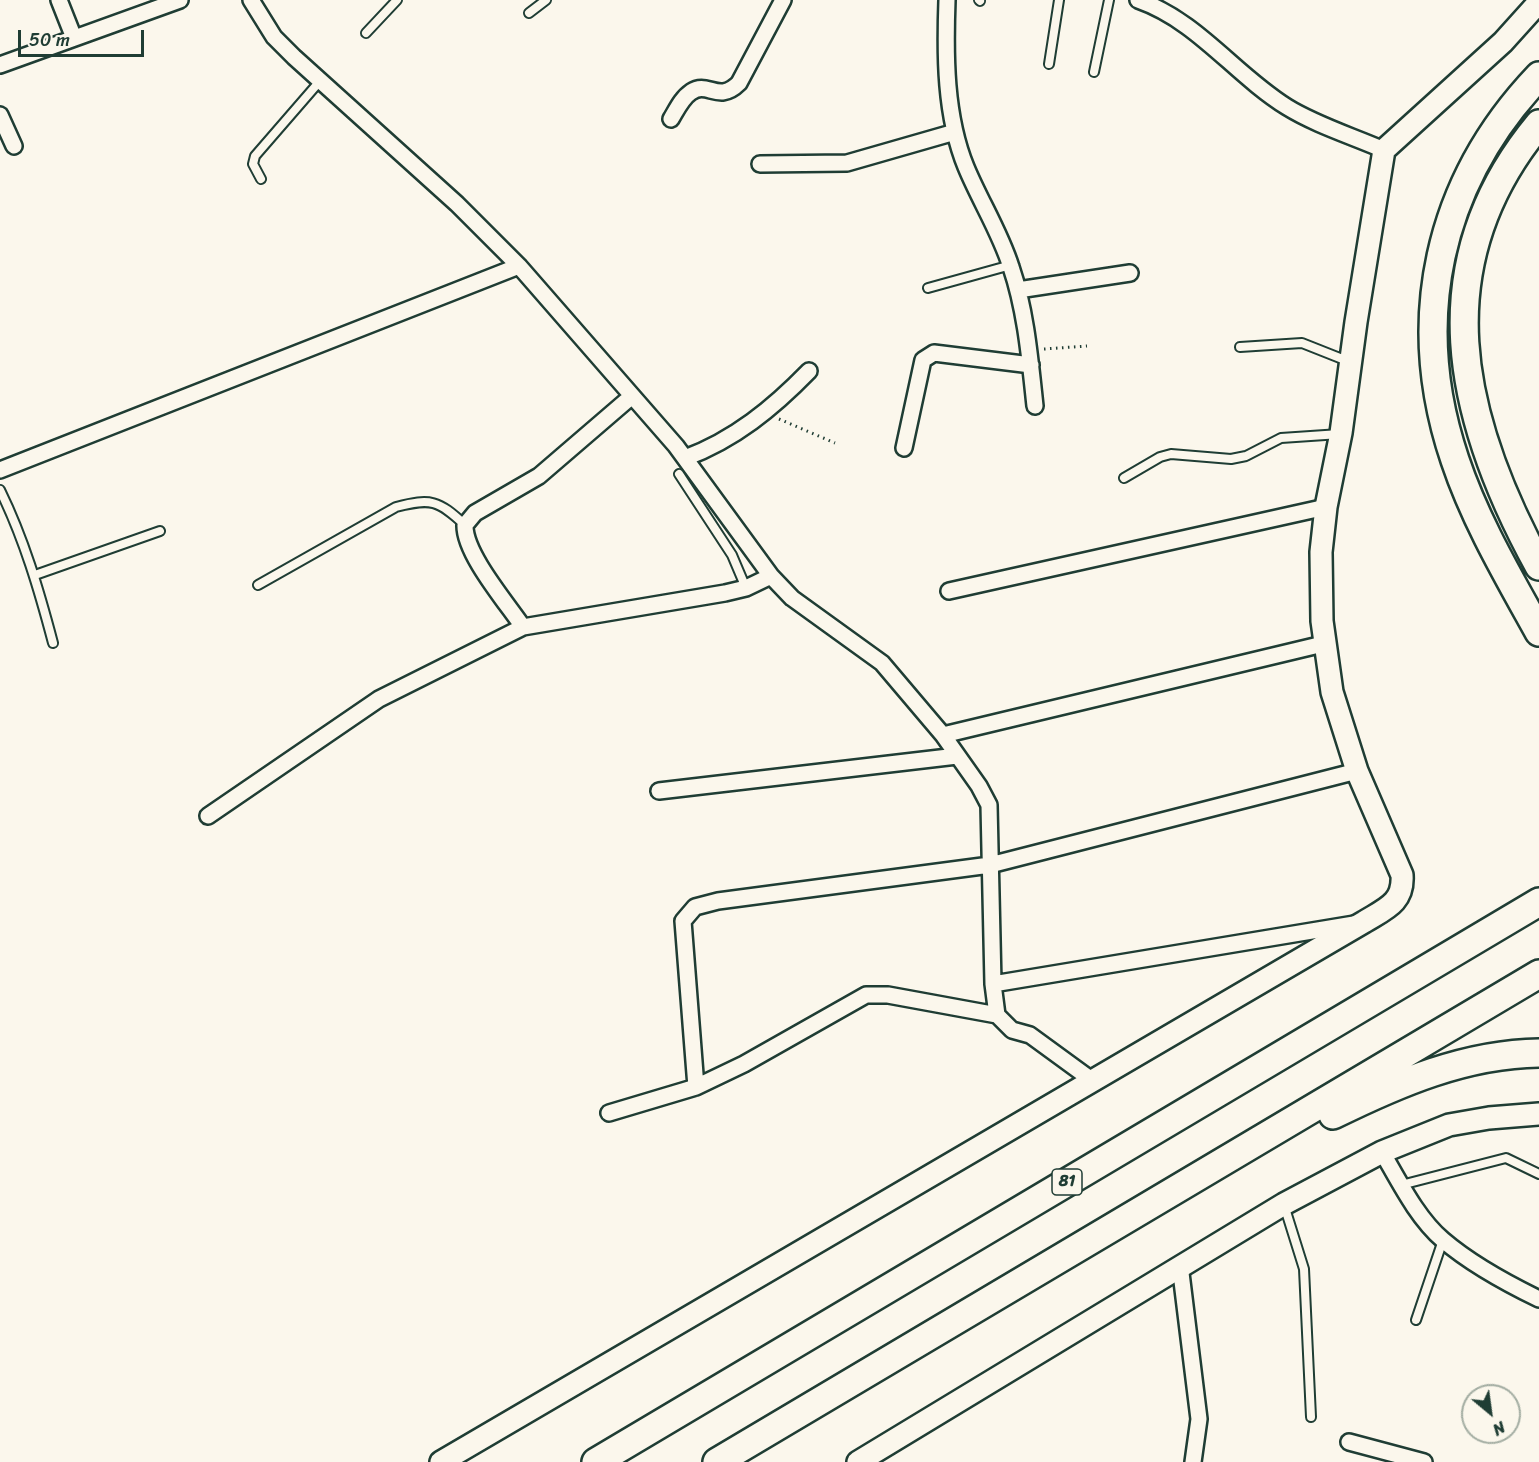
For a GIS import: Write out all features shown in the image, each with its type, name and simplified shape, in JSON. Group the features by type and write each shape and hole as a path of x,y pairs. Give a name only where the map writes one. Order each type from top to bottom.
{"highway":[{"path":"1539,76 1498,125 1477,158 1449,223 1441,253 1432,308 1434,371 1440,411 1468,495 1485,532 1539,632"},
{"path":"1539,124 1501,182 1481,226 1468,274 1463,316 1464,356 1471,402 1496,477 1539,566"},
{"name":"81","path":"596,1462 1539,902"},
{"path":"717,1462 1539,974"},
{"path":"1154,1203 1401,1084 1470,1061 1504,1054 1539,1053"}],"main road":[{"path":"441,1462 1364,922 1396,900 1403,889 1402,875 1357,771 1332,693 1323,644 1320,552 1326,507 1341,434 1384,150 1503,42 1538,2"},
{"path":"858,1462 1180,1265 1284,1204 1382,1152 1449,1125 1489,1118 1539,1114"}],"street":[{"path":"59,0 74,38"},
{"path":"0,65 74,38 155,4 180,0"},
{"path":"251,0 274,37 457,204 519,266 685,459 771,576 792,598 882,663 943,735 989,805 993,984 997,1015"},
{"path":"671,119 693,90 702,88 721,94 732,91 739,83 783,0"},
{"path":"947,0 948,73 955,132 965,165 1011,265 1018,290 1030,358 1035,406"},
{"path":"1138,0 1156,6 1196,31 1224,57 1287,107 1384,150"},
{"path":"0,115 14,146"},
{"path":"760,164 847,163 955,132"},
{"path":"0,470 519,266"},
{"path":"1018,290 1130,273"},
{"path":"904,448 923,360 934,353 1030,358"},
{"path":"685,459 706,451 745,428 809,372"},
{"path":"523,627 473,552 465,537 465,525 475,513 539,476 632,396"},
{"path":"949,591 1326,507"},
{"path":"208,816 379,699 523,627 746,588 771,576"},
{"path":"943,735 1323,644"},
{"path":"659,791 957,756"},
{"path":"696,1087 682,939 683,921 695,907 718,901 990,865 1357,771"},
{"path":"993,984 1364,922"},
{"path":"609,1113 696,1087 744,1064 866,994 888,995 997,1015 1012,1030 1030,1035 1093,1080"},
{"path":"1382,1152 1401,1185 1443,1240 1508,1283 1539,1299"},
{"path":"1180,1265 1199,1419 1193,1462"},
{"path":"1349,1442 1424,1462"}],"lane":[{"path":"366,33 397,0"},
{"path":"528,13 546,0"},
{"path":"1049,64 1059,0"},
{"path":"1094,72 1109,0"},
{"path":"261,179 253,164 255,156 320,81"},
{"path":"928,288 1011,265"},
{"path":"1240,347 1302,343 1351,362"},
{"path":"1124,478 1171,454 1231,459 1246,456 1281,438 1341,434"},
{"path":"679,474 732,555 746,588"},
{"path":"0,490 17,525 35,575 53,643"},
{"path":"258,585 396,507 421,501 435,502 465,525"},
{"path":"35,575 160,531"},
{"path":"1401,1185 1506,1158 1539,1174"},
{"path":"1284,1204 1304,1269 1311,1416"},
{"path":"1416,1320 1443,1240"}],"path":[{"path":"1030,358 1087,346"},
{"path":"765,412 799,430 835,443"}]}
